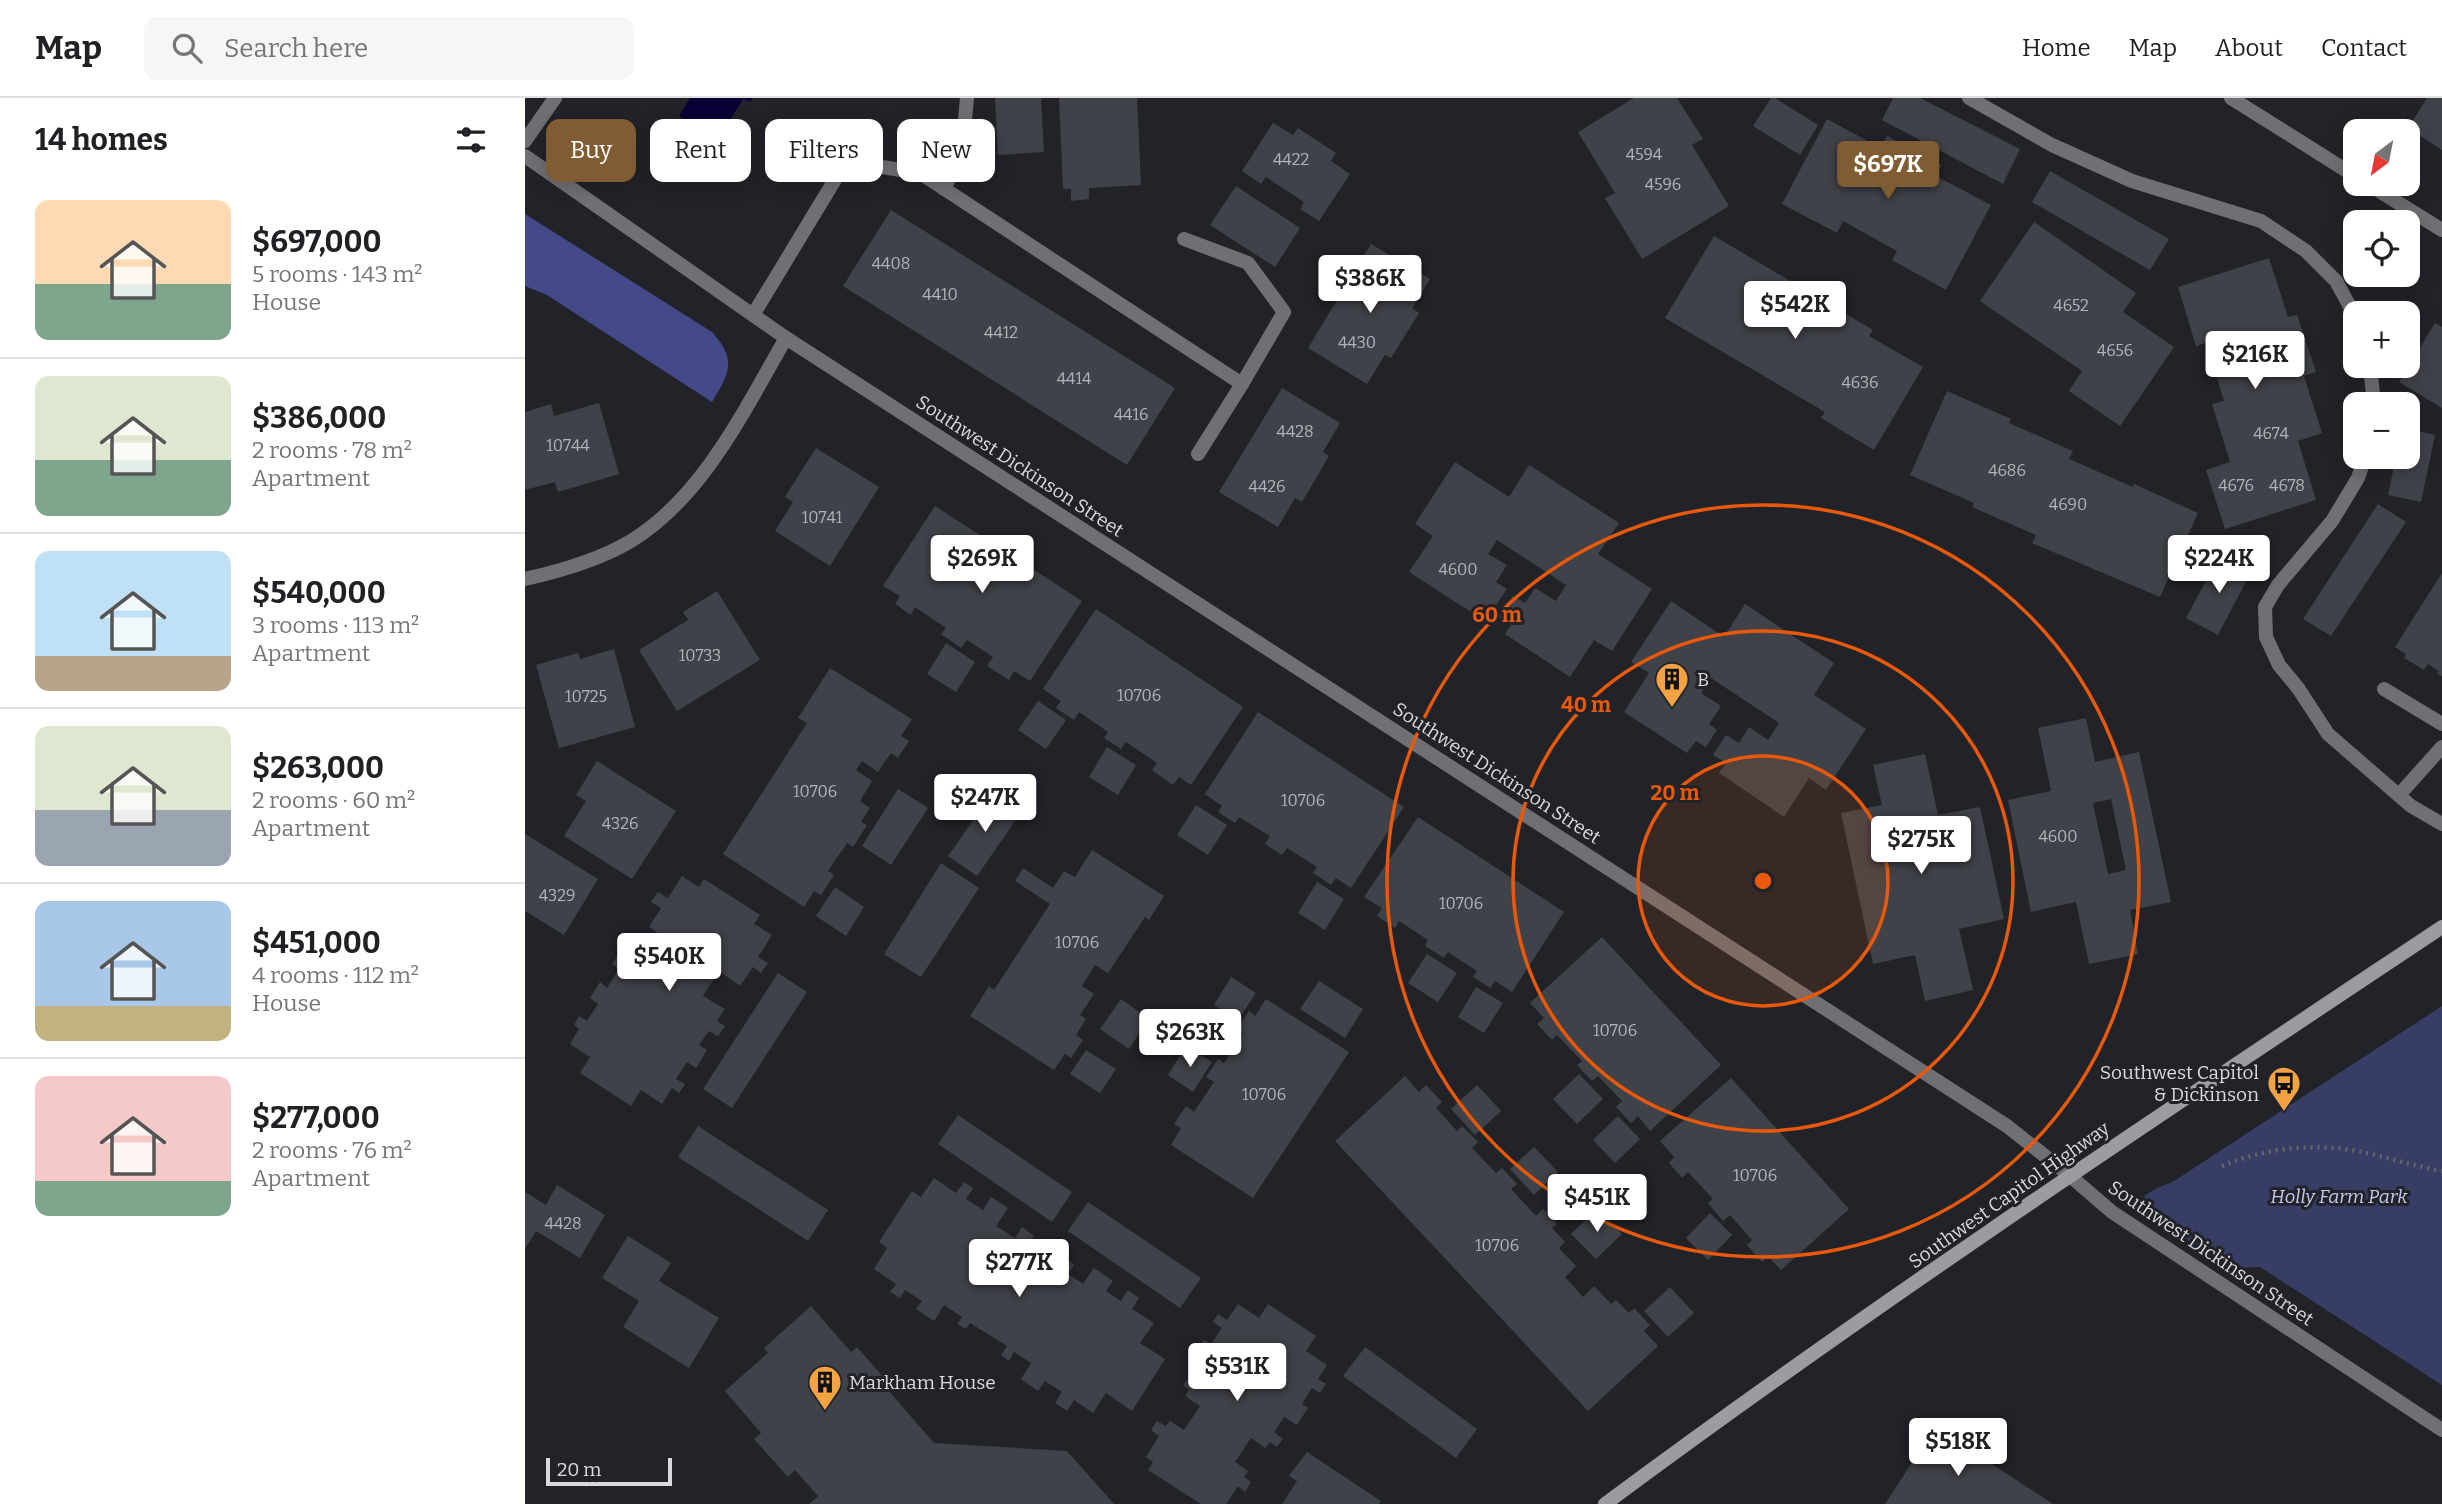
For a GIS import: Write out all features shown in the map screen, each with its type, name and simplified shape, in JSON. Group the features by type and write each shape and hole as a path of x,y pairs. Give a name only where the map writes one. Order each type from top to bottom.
{"main road":[{"name":"Southwest Capitol Highway","path":"1605,1504 1694,1438 2070,1175 2442,927"}],"street":[{"path":"525,141 555,98"},
{"path":"944,189 962,151 967,98"},
{"path":"1969,98 2052,145 2132,181 2261,221 2306,251 2336,281 2347,301"},
{"path":"2231,98 2343,168"},
{"name":"Southwest Dickinson Street","path":"525,156 786,338 2007,1126 2119,1216 2442,1430"},
{"path":"753,315 839,173 882,167 920,173 1243,384"},
{"path":"2387,196 2442,230"},
{"path":"1184,239 1248,263 1284,312 1243,384 1198,454"},
{"path":"525,579 590,560 631,541 666,514 705,471 786,338"},
{"path":"2361,469 2332,521 2278,585 2265,607 2266,637 2279,665 2298,688 2328,734 2411,806 2442,824"},
{"path":"2384,689 2442,724"},
{"path":"2399,795 2442,747"}],"path":[{"path":"2222,1167 2278,1151 2301,1147 2329,1147 2442,1172"}],"green space":[{"name":"Holly Farm Park","path":"2442,1006 2442,1385 2260,1267 2238,1268 2223,1264 2139,1207 2143,1197 2174,1181"}],"shaded area":[{"path":"690,98 753,98 750,102 743,99 731,119 684,119 679,116"},
{"path":"525,214 712,332 725,351 728,366 727,374 712,402 547,295 525,286"}],"building":[{"path":"995,98 1041,98 1044,152 998,155"},
{"path":"1059,98 1137,98 1141,185 1089,188 1089,199 1071,201 1071,189 1063,189"},
{"path":"1634,98 1677,98 1703,139 1692,145 1729,206 1642,259 1605,198 1615,193 1578,132"},
{"path":"1771,98 1818,125 1800,155 1753,126"},
{"path":"1893,98 1920,98 2020,149 2003,184 1882,120"},
{"path":"2427,98 2442,98 2442,150 2420,136 2420,119 2414,119"},
{"path":"1827,119 1881,148 1887,136 1942,165 1936,176 1991,205 1946,290 1892,260 1897,251 1843,221 1837,233 1782,204"},
{"path":"1273,123 1293,135 1298,128 1336,153 1331,161 1350,174 1319,221 1300,209 1304,202 1266,177 1261,184 1242,171"},
{"path":"2050,171 2169,239 2150,270 2032,202"},
{"path":"1236,186 1300,228 1275,267 1210,225"},
{"path":"891,210 1175,388 1127,465 843,286"},
{"path":"2034,222 2136,293 2123,312 2174,347 2120,426 2069,391 2082,371 1980,301"},
{"path":"1714,236 1873,330 1869,336 1923,367 1874,450 1821,418 1825,412 1665,318"},
{"path":"1371,244 1430,279 1412,308 1419,313 1391,358 1385,355 1367,384 1308,348"},
{"path":"2269,258 2288,317 2297,315 2316,372 2304,376 2322,433 2298,441 2316,500 2225,529 2206,470 2230,462 2212,404 2224,401 2206,343 2196,346 2178,287"},
{"path":"2435,323 2442,327 2442,408 2420,395 2420,392 2399,382 2401,378 2420,378 2420,348"},
{"path":"1282,388 1340,423 1323,452 1329,456 1302,502 1295,498 1278,527 1219,492"},
{"path":"1947,391 2011,419 2009,423 2073,451 2069,459 2198,513 2160,597 2032,543 2036,535 1972,507 1974,503 1910,475"},
{"path":"599,403 619,474 558,492 555,482 525,490 525,412 551,404 554,416"},
{"path":"2420,432 2435,435 2421,502 2388,495 2393,469 2420,469"},
{"path":"816,448 879,487 830,566 775,531 793,502 785,497"},
{"path":"1455,462 1509,497 1529,465 1619,523 1598,554 1652,589 1612,651 1594,640 1570,677 1505,634 1511,625 1499,617 1513,596 1525,603 1535,588 1556,601 1566,585 1497,540 1488,554 1507,565 1496,582 1507,589 1492,611 1481,604 1474,614 1409,572 1433,536 1415,524"},
{"path":"2378,504 2406,522 2331,636 2303,619"},
{"path":"935,506 1082,601 1030,681 1014,671 1009,680 987,666 993,657 967,640 961,648 941,634 946,628 915,607 911,615 895,604 900,596 883,586"},
{"path":"2220,555 2251,572 2218,635 2186,618"},
{"path":"2442,573 2442,676 2428,664 2424,670 2404,658 2406,654 2395,647"},
{"path":"717,591 760,660 677,711 639,650 688,620 683,612"},
{"name":"B","path":"1671,601 1724,637 1745,604 1834,663 1814,695 1866,729 1826,790 1809,778 1784,817 1719,773 1726,763 1713,755 1726,735 1739,743 1749,727 1768,740 1779,723 1711,678 1701,693 1721,706 1709,724 1717,730 1706,747 1696,741 1687,753 1624,712 1649,673 1631,662"},
{"path":"1096,609 1243,707 1191,785 1179,777 1173,785 1152,770 1157,763 1126,742 1121,749 1104,738 1108,732 1079,712 1074,720 1056,708 1061,701 1043,689"},
{"path":"946,643 975,662 956,692 927,674"},
{"path":"614,649 635,727 559,748 536,665 578,653 580,659"},
{"path":"830,668 912,719 901,736 909,741 898,758 891,753 878,772 862,761 856,770 872,781 860,801 870,808 861,822 867,825 853,847 847,843 828,871 834,875 821,895 814,891 804,907 723,854 807,723 798,718"},
{"path":"1038,701 1066,720 1046,749 1018,730"},
{"path":"1258,712 1404,807 1351,888 1336,878 1331,885 1313,873 1317,867 1287,848 1282,855 1265,844 1270,836 1239,817 1235,823 1218,812 1222,806 1205,794"},
{"path":"2086,718 2095,762 2139,752 2171,902 2130,910 2138,954 2089,964 2076,902 2031,912 2008,800 2051,791 2038,728","holes":["2111,799 2126,870 2108,874 2093,803"]},
{"path":"1107,747 1136,765 1118,795 1089,777"},
{"path":"1925,754 1938,815 1980,807 2004,919 1959,929 1973,990 1925,1001 1915,955 1873,964 1841,813 1882,805 1873,765"},
{"path":"597,761 676,811 632,879 564,836 586,801 576,795"},
{"path":"898,789 928,808 891,865 862,846"},
{"path":"994,791 1022,811 977,876 948,856"},
{"path":"1196,805 1227,825 1208,855 1177,835"},
{"path":"1418,817 1564,912 1512,992 1495,981 1490,988 1473,977 1477,971 1448,952 1444,958 1425,946 1428,940 1399,921 1395,928 1377,916 1382,908 1364,897"},
{"path":"525,834 598,879 564,935 525,911"},
{"path":"1092,850 1164,896 1149,920 1145,917 1108,973 1095,965 1082,986 1094,994 1080,1015 1086,1019 1076,1035 1083,1040 1071,1058 1065,1054 1054,1070 970,1016 989,986 994,990 1050,904 1015,881 1023,868 1053,888 1064,871 1075,877"},
{"path":"941,863 979,888 921,977 884,954"},
{"path":"682,876 699,887 704,879 760,915 754,924 772,935 758,957 768,963 761,973 753,967 740,986 719,971 703,996 725,1009 717,1021 725,1026 718,1036 709,1031 699,1045 707,1050 696,1068 687,1062 676,1079 685,1084 679,1093 672,1088 662,1104 641,1090 631,1106 580,1073 590,1057 570,1044 579,1029 574,1025 579,1016 587,1021 598,1004 590,998 600,982 607,988 619,969 612,964 619,953 626,958 632,949 653,962 668,940 649,927 661,908 651,902 658,892 668,898"},
{"path":"1317,882 1344,899 1325,930 1298,913"},
{"path":"835,887 864,907 846,936 816,916"},
{"path":"1602,937 1721,1065 1650,1131 1638,1116 1631,1123 1616,1107 1622,1101 1598,1076 1592,1081 1577,1065 1582,1061 1557,1035 1552,1040 1537,1024 1544,1018 1530,1003"},
{"path":"1427,954 1457,973 1438,1002 1408,983"},
{"path":"778,973 807,992 732,1108 703,1089"},
{"path":"1231,977 1256,993 1238,1020 1214,1005"},
{"path":"1319,981 1363,1009 1345,1038 1300,1009"},
{"path":"1476,987 1503,1003 1484,1033 1458,1017"},
{"path":"1121,999 1149,1019 1129,1049 1100,1029"},
{"path":"1266,999 1349,1052 1253,1198 1171,1145 1181,1128 1174,1124 1186,1106 1194,1112 1214,1082 1206,1077 1218,1059 1224,1063 1243,1033 1237,1029 1249,1011 1255,1016"},
{"path":"1186,1046 1212,1062 1193,1092 1168,1075"},
{"path":"1086,1050 1116,1069 1100,1093 1070,1074"},
{"path":"1579,1074 1603,1099 1577,1124 1553,1099"},
{"path":"1405,1076 1419,1092 1426,1085 1442,1102 1436,1108 1457,1131 1462,1126 1478,1142 1472,1148 1496,1173 1502,1168 1517,1184 1511,1189 1536,1216 1543,1209 1557,1224 1552,1228 1565,1242 1559,1248 1576,1266 1565,1277 1583,1297 1594,1286 1611,1304 1616,1300 1629,1313 1634,1308 1650,1325 1644,1331 1658,1346 1588,1411 1335,1141"},
{"path":"1731,1078 1849,1209 1781,1270 1768,1256 1762,1262 1747,1245 1752,1240 1730,1215 1723,1221 1708,1203 1713,1199 1688,1172 1682,1178 1669,1163 1674,1157 1660,1141"},
{"path":"1477,1085 1501,1111 1475,1135 1451,1109"},
{"path":"958,1115 1072,1192 1052,1222 938,1144"},
{"path":"1618,1116 1640,1139 1615,1163 1593,1140"},
{"path":"698,1126 828,1210 808,1241 678,1157"},
{"path":"1534,1147 1558,1172 1534,1195 1510,1169"},
{"path":"934,1178 956,1193 964,1182 973,1188 966,1199 983,1210 991,1197 1008,1208 996,1226 1015,1238 1022,1227 1034,1236 1017,1262 1043,1279 1052,1265 1058,1268 1065,1258 1074,1265 1068,1274 1083,1284 1094,1268 1113,1281 1106,1291 1121,1301 1128,1290 1139,1298 1132,1309 1154,1323 1140,1343 1165,1359 1132,1411 1106,1393 1093,1413 1074,1400 1067,1411 1055,1403 1062,1392 1045,1381 1038,1391 1021,1379 1031,1363 1014,1352 1009,1361 1001,1355 1007,1346 970,1323 966,1329 957,1324 962,1317 944,1305 934,1321 916,1309 922,1301 905,1290 900,1298 890,1292 896,1284 874,1269 887,1248 879,1242 912,1191 921,1197"},
{"path":"557,1185 605,1215 580,1258 536,1231 525,1249 525,1192 546,1205"},
{"path":"1088,1202 1201,1278 1180,1308 1068,1231"},
{"path":"1597,1209 1622,1234 1596,1259 1571,1234"},
{"path":"1710,1213 1732,1235 1708,1260 1686,1238"},
{"path":"628,1236 671,1263 659,1281 719,1318 689,1368 623,1327 639,1301 602,1278"},
{"path":"1670,1287 1694,1313 1668,1337 1644,1311"},
{"path":"1238,1304 1259,1318 1268,1304 1316,1336 1306,1351 1327,1365 1318,1379 1326,1384 1320,1393 1312,1388 1302,1404 1308,1408 1297,1425 1284,1417 1274,1432 1283,1439 1277,1447 1270,1442 1265,1448 1251,1438 1235,1462 1248,1471 1244,1477 1251,1482 1245,1492 1238,1486 1226,1504 1201,1504 1148,1470 1153,1462 1146,1457 1159,1436 1151,1430 1157,1421 1166,1426 1170,1421 1184,1430 1200,1406 1185,1396 1189,1390 1183,1385 1189,1377 1195,1380 1205,1365 1193,1356 1204,1340 1211,1344 1222,1328 1213,1322 1218,1314 1227,1320"},
{"name":"Markham House","path":"811,1306 851,1352 857,1347 892,1387 888,1390 934,1443 1067,1451 1114,1504 809,1504 818,1496 795,1470 788,1477 754,1439 761,1433 725,1391 768,1353 764,1348"},
{"path":"1365,1347 1477,1429 1456,1458 1343,1376"},
{"path":"1935,1427 2053,1504 1885,1504"},
{"path":"1307,1452 1381,1501 1379,1504 1282,1504 1297,1481 1289,1476"}],"place":[{"name":"B","path":"1672,709"},
{"name":"Southwest Capitol & Dickinson","path":"2284,1113"},
{"name":"Markham House","path":"825,1412"}]}
